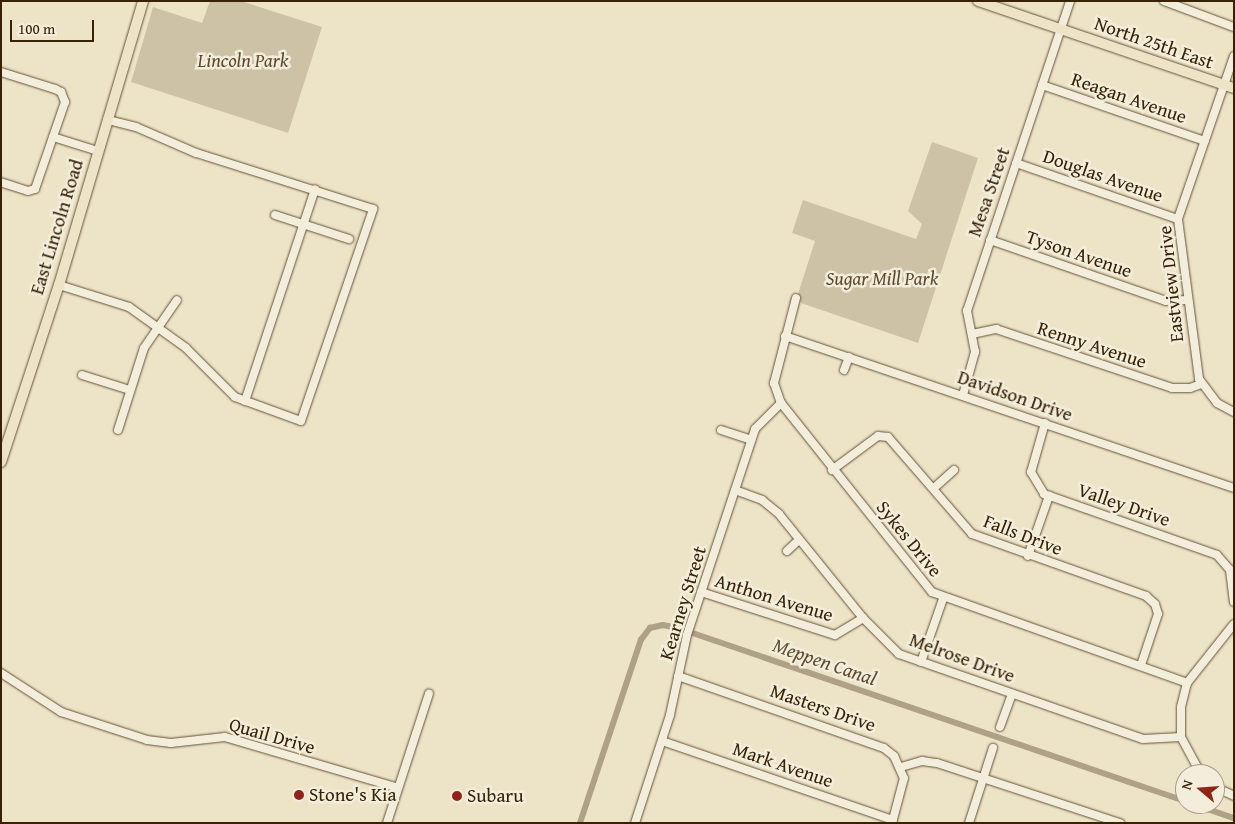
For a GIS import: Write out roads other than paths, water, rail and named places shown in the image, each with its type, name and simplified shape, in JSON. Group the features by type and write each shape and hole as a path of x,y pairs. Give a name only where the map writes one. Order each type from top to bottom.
{"main road":[{"name":"East Lincoln Road","path":"1,462 59,285 143,1"},
{"name":"North 25th East","path":"978,1 1234,88"}],"street":[{"name":"Mesa Street","path":"963,394 973,367 972,334 967,311 1070,1"},
{"path":"1164,1 1234,27"},
{"name":"Eastview Drive","path":"1201,384 1187,300 1178,219 1234,56"},
{"path":"1,72 61,92 65,102 35,189 28,191 1,182"},
{"name":"Reagan Avenue","path":"1042,85 1205,141"},
{"path":"59,285 129,307 186,348 235,397 301,421 373,209 316,189 196,152 136,127 107,120"},
{"path":"53,137 98,151"},
{"name":"Douglas Avenue","path":"1016,163 1178,219"},
{"path":"245,401 316,189"},
{"path":"275,215 348,239"},
{"name":"Tyson Avenue","path":"990,240 1166,301 1187,300"},
{"name":"Sykes Drive","path":"796,298 774,383 780,403 920,579 943,599 1141,665 1187,683"},
{"path":"118,430 144,348 157,326 177,300"},
{"name":"Renny Avenue","path":"972,334 996,329 1172,388 1190,388 1201,384"},
{"name":"Davidson Drive","path":"786,336 963,394 1234,488"},
{"path":"844,370 849,357"},
{"path":"82,374 130,390"},
{"path":"1201,384 1217,403 1234,412"},
{"name":"Kearney Street","path":"635,823 662,742 690,625 751,440 755,429 780,403"},
{"name":"Valley Drive","path":"1045,423 1031,472 1036,484 1049,496 1217,555 1232,570 1234,602"},
{"path":"721,430 751,440"},
{"name":"Falls Drive","path":"832,470 878,436 883,435 901,448 972,534 1028,556 1146,596 1155,604 1158,614 1141,665"},
{"path":"934,488 954,470"},
{"name":"Melrose Drive","path":"735,490 762,500 779,514 863,618 899,654 1143,739 1181,736"},
{"path":"1028,556 1049,496"},
{"path":"787,551 799,540"},
{"name":"Anthon Avenue","path":"701,592 836,635 863,618"},
{"path":"921,662 943,599"},
{"path":"1196,764 1181,736 1180,716 1187,683 1234,624"},
{"name":"Quail Drive","path":"1,673 61,712 148,740 171,743 225,737 398,788"},
{"name":"Masters Drive","path":"678,676 875,742 894,756 901,768"},
{"path":"387,823 429,694"},
{"path":"1000,727 1012,694"},
{"name":"Mark Avenue","path":"662,742 893,821"},
{"path":"968,823 993,748"},
{"path":"893,821 903,789 901,768 928,761 1120,823"}],"waterway":[{"name":"Meppen Canal","path":"580,823 641,640 650,628 663,625 678,628 1175,798"},
{"name":"Meppen Canal","path":"1222,814 1234,818"}],"place":[{"name":"Stone's Kia","path":"299,795"},
{"name":"Subaru","path":"457,796"}],"park label":[{"name":"Lincoln Park","path":"243,61"},
{"name":"Sugar Mill Park","path":"882,279"}]}
